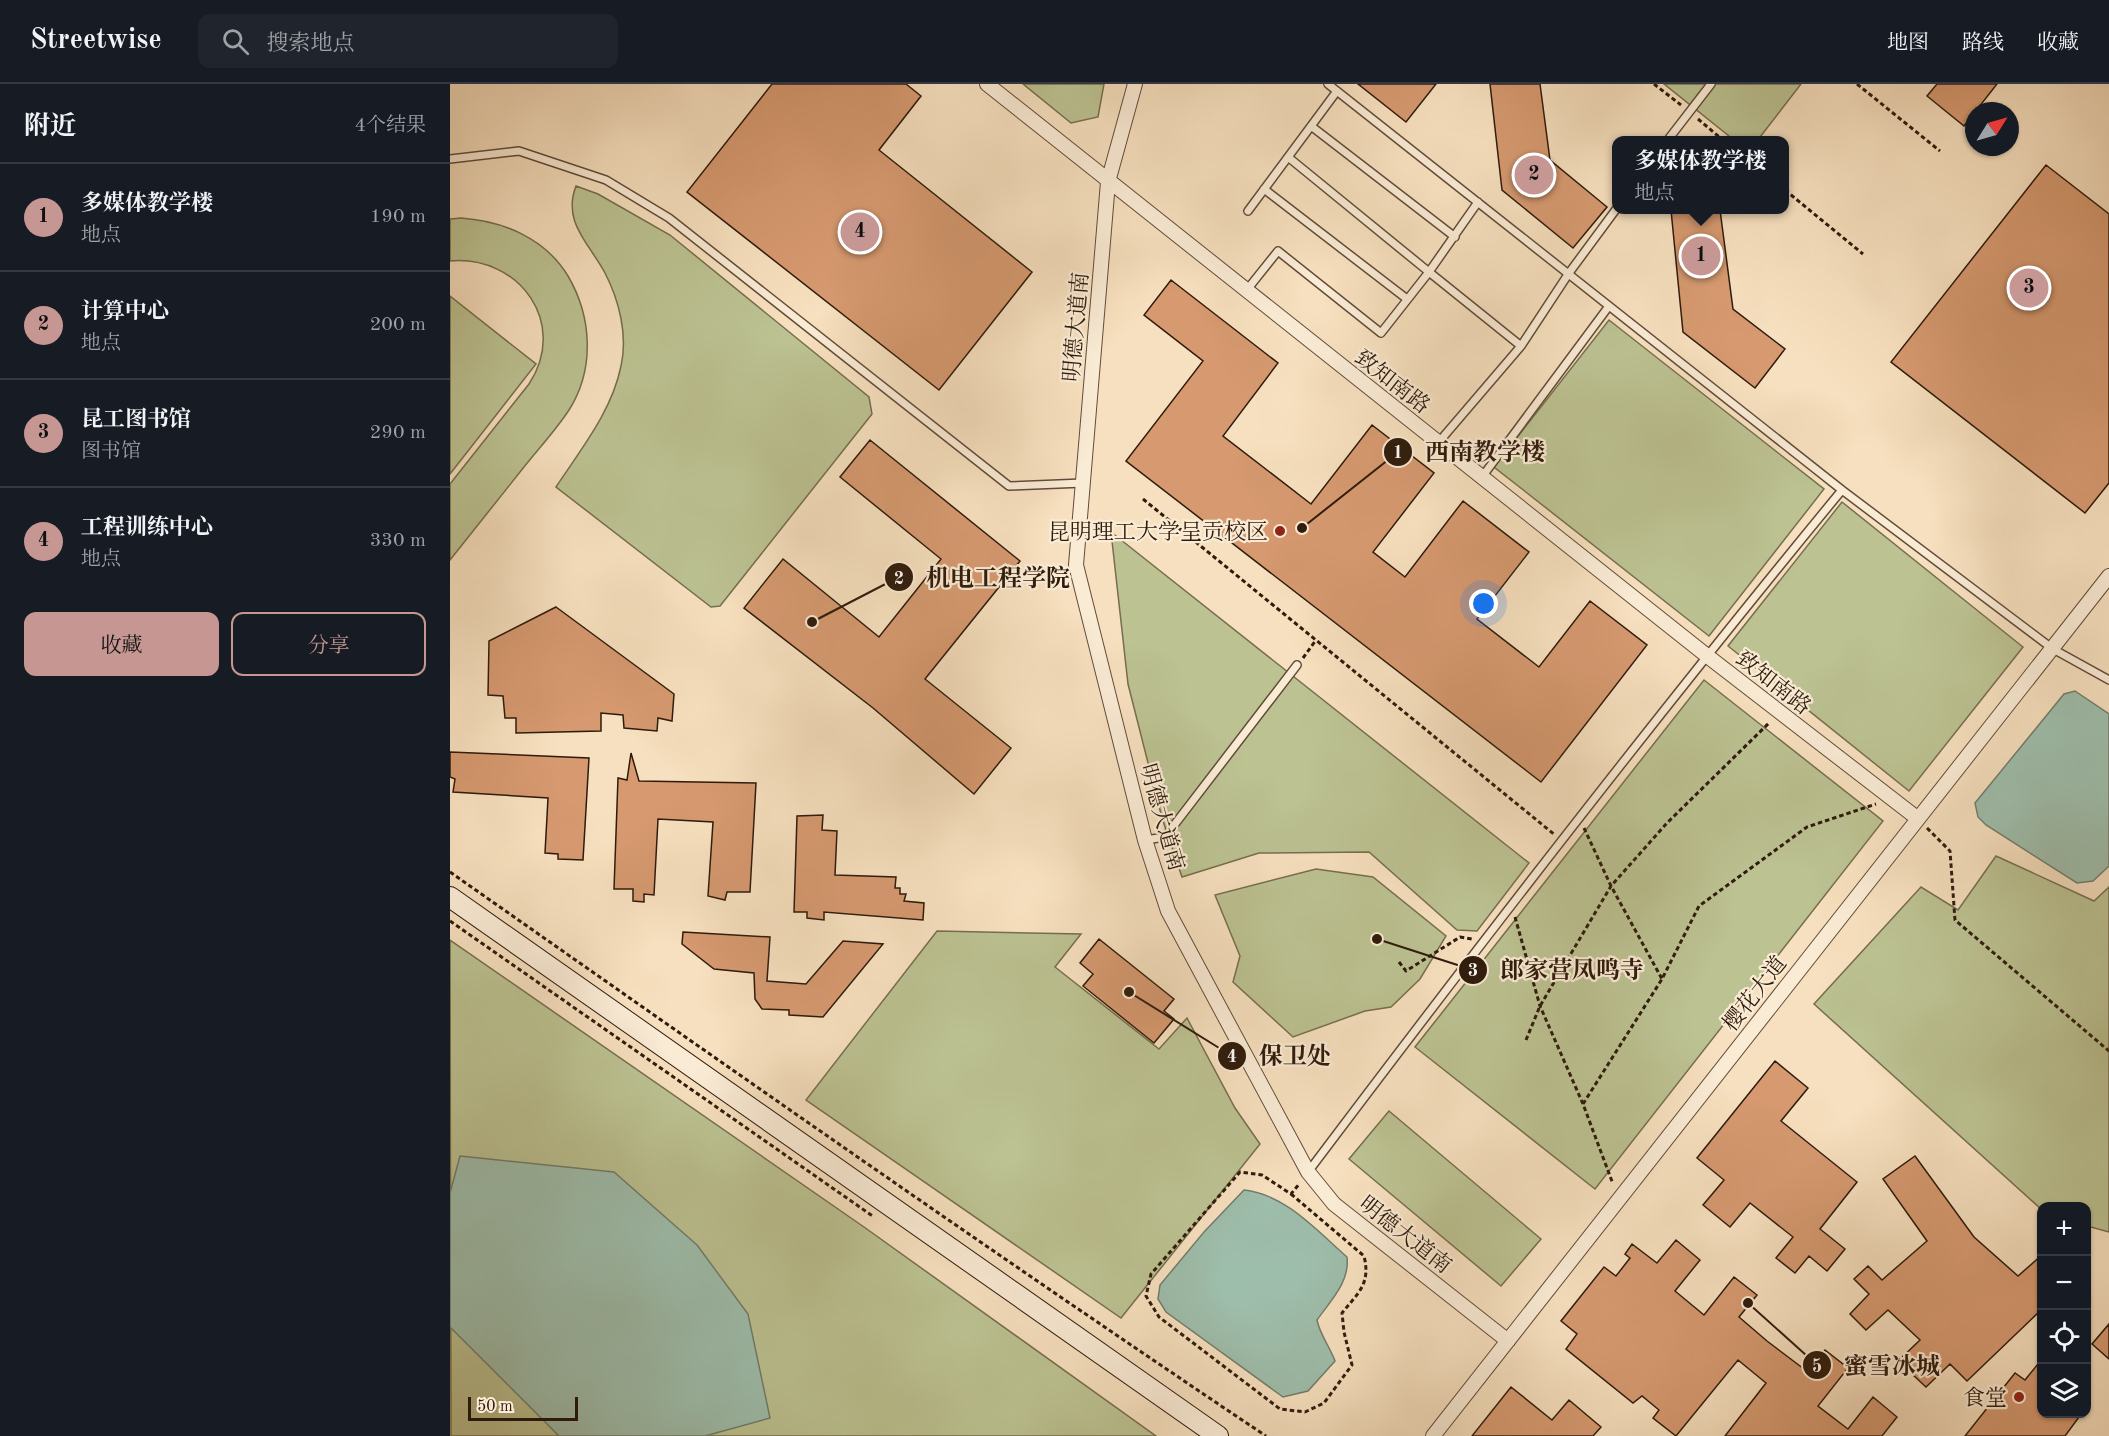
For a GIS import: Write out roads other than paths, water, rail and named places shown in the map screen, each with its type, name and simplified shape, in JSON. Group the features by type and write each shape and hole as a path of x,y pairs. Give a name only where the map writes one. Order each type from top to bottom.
{"street":[{"name":"致知南路","path":"987,84 1481,478 1917,818"},
{"name":"明德大道南","path":"1135,84 1108,182 1076,565 1145,840 1168,911 1308,1172 1334,1203 1508,1341"},
{"name":"樱花大道","path":"1433,1436 2109,576"},
{"path":"450,897 1218,1436"}],"lane":[{"path":"1329,84 1842,490 2053,649 2109,680"},
{"path":"1671,136 1711,84"},
{"path":"1248,211 1337,91"},
{"path":"1311,126 1455,237"},
{"path":"450,159 519,151 606,180 669,218 1009,486 1083,483"},
{"path":"1288,157 1521,346"},
{"path":"1264,189 1407,299"},
{"path":"1246,291 1278,251 1381,333 1455,237 1478,202"},
{"path":"1438,443 1521,346 1569,273 1613,214"},
{"path":"1481,478 1609,306"},
{"path":"1308,1172 1561,840 1706,655 1842,490"},
{"path":"1145,840 1165,837 1298,665"}],"place":[{"name":"计算中心","path":"1534,175"},
{"name":"工程训练中心","path":"860,232"},
{"name":"多媒体教学楼","path":"1701,256"},
{"name":"昆工图书馆","path":"2029,288"},
{"name":"西南教学楼","path":"1302,528"},
{"name":"昆明理工大学呈贡校区","path":"1280,531"},
{"name":"机电工程学院","path":"812,622"},
{"name":"郎家营凤鸣寺","path":"1377,939"},
{"name":"保卫处","path":"1129,992"},
{"name":"蜜雪冰城","path":"1748,1303"},
{"name":"食堂","path":"2019,1397"}]}
